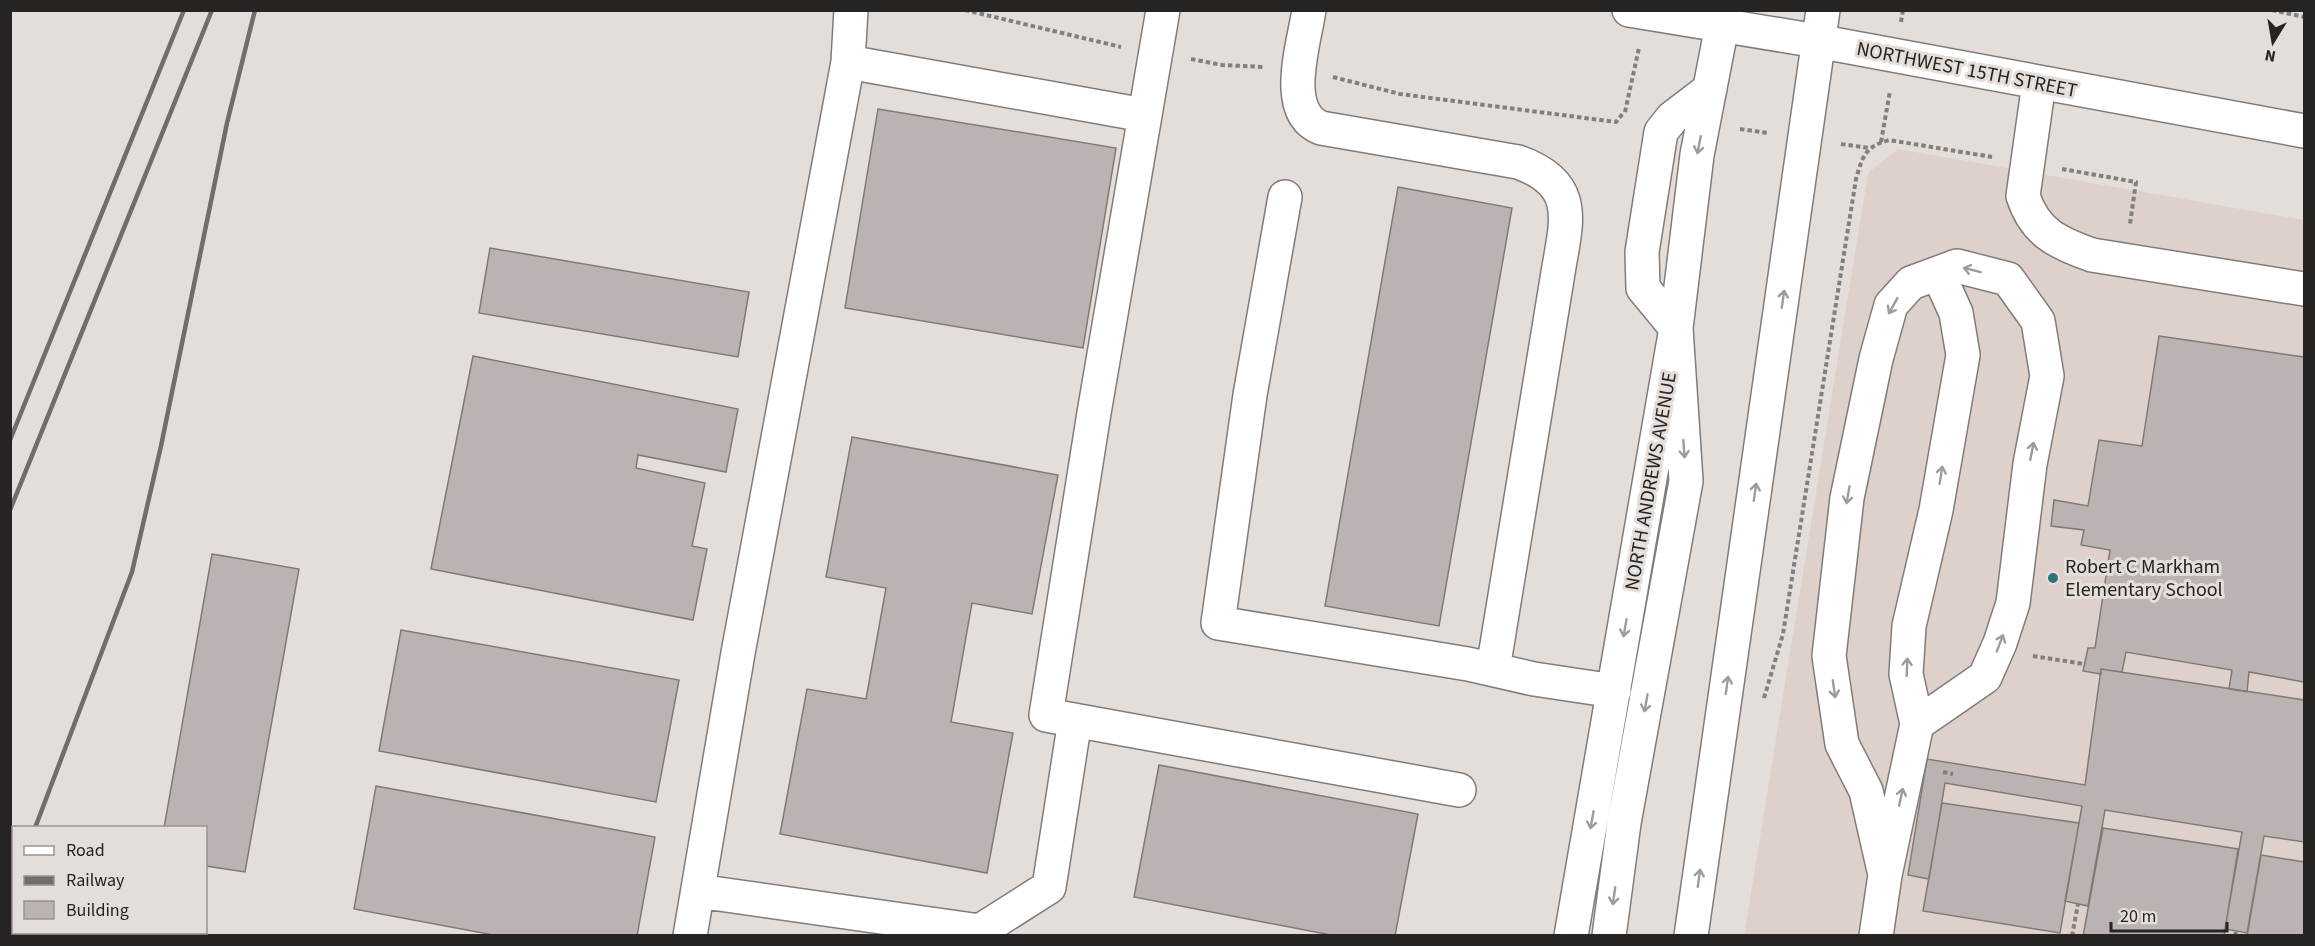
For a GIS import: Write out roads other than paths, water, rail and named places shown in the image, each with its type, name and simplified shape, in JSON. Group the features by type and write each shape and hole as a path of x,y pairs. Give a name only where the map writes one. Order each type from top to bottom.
{"street":[{"path":"690,936 738,653 848,62 851,10"},
{"path":"1162,10 1046,715 1459,790"},
{"path":"1309,10 1297,99 1304,117 1312,125 1518,162 1535,168 1549,177 1562,195 1566,220 1493,669"},
{"name":"NORTHWEST 15TH STREET","path":"1629,10 1820,26 2039,83 2304,131"},
{"name":"NORTH ANDREWS AVENUE","path":"1571,936 1676,328 1697,156 1724,18"},
{"path":"1690,936 1800,179 1820,26"},
{"path":"848,62 1144,116"},
{"path":"2039,83 2023,196 2028,213 2052,237 2067,246 2092,255 2304,289"},
{"path":"1609,936 1624,823 1686,481 1676,328 1643,288 1642,252 1661,132 1672,118 1710,89"},
{"path":"1285,197 1250,395 1218,623 1614,691"},
{"path":"1885,875 1866,791 1842,744 1829,656 1847,498 1876,359 1891,305 1911,283 1957,266 2008,279 2038,321 2047,376 2030,464 2013,603 2000,643 1985,678 1917,724"},
{"path":"1875,936 1885,875 1917,724 1906,675 1909,626 1936,510 1963,355 1956,313 1938,273"},
{"path":"698,891 980,931 1049,886 1075,720"}],"railway":[{"path":"10,440 184,10"},
{"path":"10,510 212,10"},
{"path":"36,826 132,572 161,446 227,123 255,10"}],"place":[{"name":"Robert C Markham Elementary School","path":"2053,578"}]}
